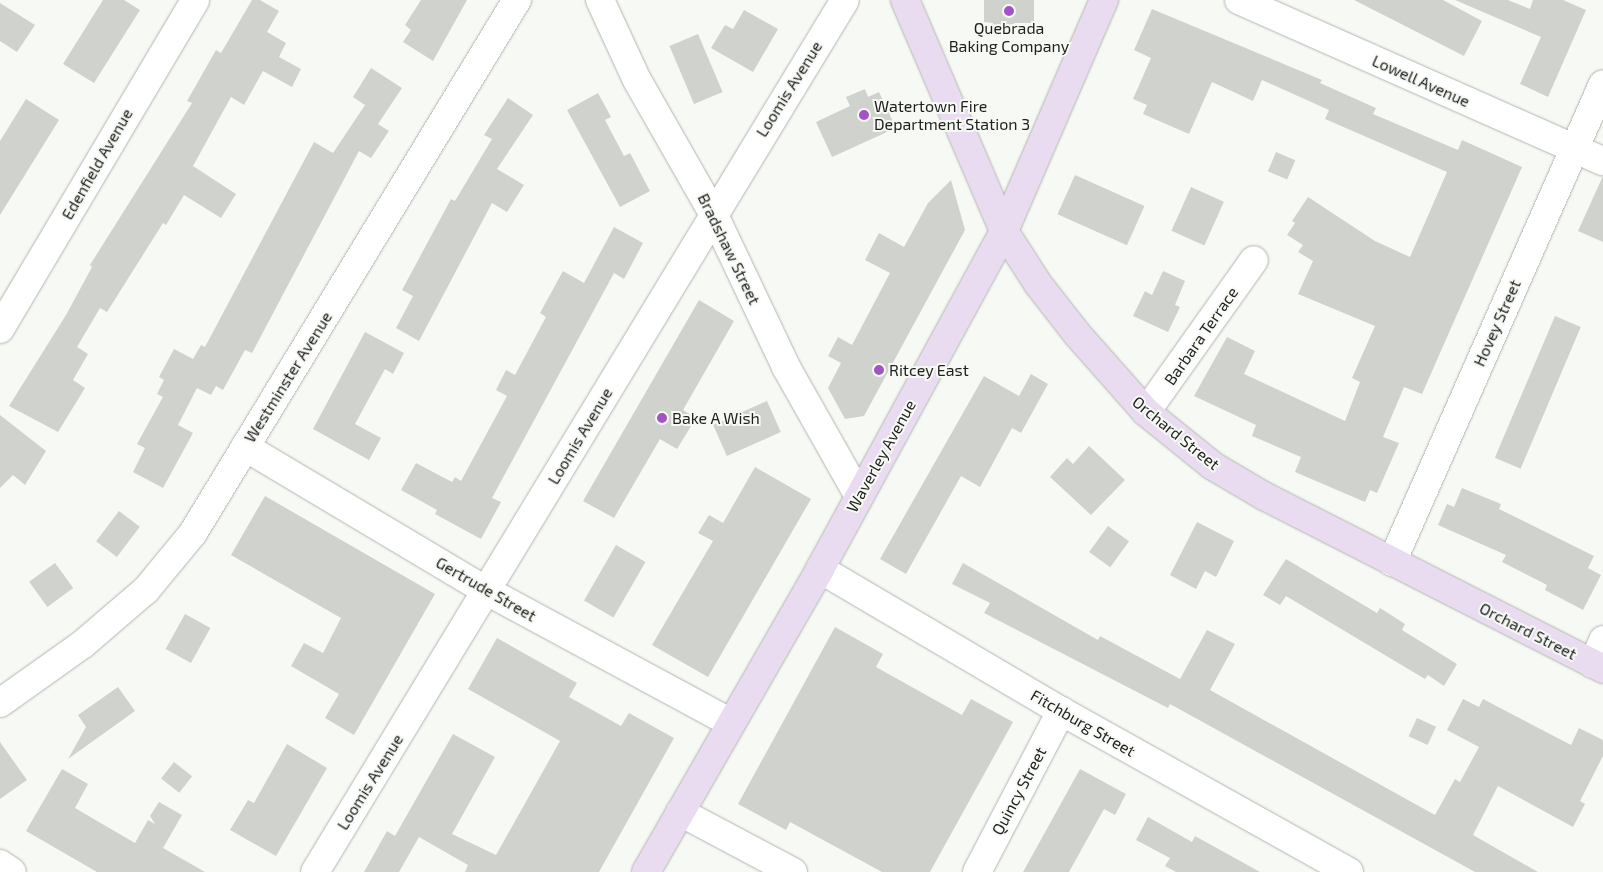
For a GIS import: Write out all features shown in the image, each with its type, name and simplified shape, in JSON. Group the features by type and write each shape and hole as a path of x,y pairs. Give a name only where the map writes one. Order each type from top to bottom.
{"main road":[{"name":"Orchard Street","path":"905,0 1004,231 1038,284 1072,327 1146,412 1213,466 1327,530 1600,658"},
{"name":"Waverley Avenue","path":"646,872 820,569 1004,231 1104,0"}],"street":[{"name":"Edenfield Avenue","path":"0,329 195,0"},
{"name":"Westminster Avenue","path":"0,704 83,644 146,590 193,533 517,0"},
{"name":"Bradshaw Street","path":"600,0 637,80 713,213 786,367 860,496"},
{"name":"Loomis Avenue","path":"315,872 487,591 713,213 844,0"},
{"name":"Lowell Avenue","path":"1239,0 1603,161"},
{"name":"Hovey Street","path":"1392,562 1573,148 1603,84"},
{"name":"Barbara Terrace","path":"1146,412 1254,260"},
{"name":"Gertrude Street","path":"245,447 487,591 731,723"},
{"name":"Fitchburg Street","path":"820,569 1061,711 1349,872"},
{"name":"Quincy Street","path":"977,872 1061,711"},
{"path":"680,812 793,872"},
{"path":"0,864 12,872"}],"building":[{"path":"103,0 124,0 140,10 94,83 63,64"},
{"path":"252,0 260,0 279,11 267,32 286,43 279,57 301,69 292,87 263,71 244,105 231,97 193,166 236,194 221,218 184,195 166,225 163,223 107,312 100,308 77,347 88,354 73,380 85,388 58,432 9,406 66,315 92,267 90,265 192,103 187,101 216,50 221,53"},
{"path":"421,0 467,0 433,61 403,42 411,30 405,25"},
{"name":"Quebrada Baking Company","path":"984,0 1034,0 1034,23 1014,23 1014,31 993,30 993,23 984,22"},
{"path":"1354,0 1443,0 1482,21 1464,56"},
{"path":"1455,0 1508,0 1530,9 1533,0 1563,0 1586,10 1548,97 1520,84 1541,37"},
{"path":"0,3 35,25 17,52 0,41"},
{"path":"1152,9 1322,80 1320,83 1376,108 1373,114 1458,150 1462,140 1522,167 1422,394 1404,387 1383,437 1399,443 1377,493 1370,490 1365,502 1295,472 1301,457 1252,436 1256,425 1194,396 1227,337 1255,351 1244,374 1345,421 1360,382 1352,378 1375,326 1298,294 1313,261 1298,252 1303,245 1287,235 1295,223 1292,221 1308,197 1375,241 1410,257 1447,172 1325,119 1329,110 1262,80 1253,101 1212,82 1189,134 1143,114 1147,105 1133,99 1151,58 1134,50"},
{"path":"744,10 778,29 753,72 711,48 725,25 733,29"},
{"path":"698,34 723,92 694,104 669,46"},
{"path":"371,68 402,88 378,124 389,131 371,158 359,151 252,353 245,350 223,390 216,386 211,395 197,388 178,425 193,433 163,488 133,472 145,448 137,444 163,397 157,394 164,380 159,377 174,349 193,359 201,345 205,347 314,142 333,153 365,105 353,97"},
{"path":"865,89 868,97 879,92 896,128 832,157 816,122 850,106 846,97"},
{"path":"598,93 611,117 605,120 624,156 630,153 650,191 620,207 567,110"},
{"path":"508,98 533,115 497,169 524,185 507,212 492,203 419,341 396,328 413,296 402,290 451,199 455,201 492,139 484,135"},
{"path":"26,99 59,120 0,215 0,141"},
{"path":"1276,152 1295,160 1287,180 1268,171"},
{"path":"1075,175 1144,206 1127,245 1058,214"},
{"path":"1603,176 1603,242 1578,231"},
{"path":"951,180 965,230 864,416 845,419 828,388 841,363 828,356 838,337 852,345 890,273 865,260 879,233 904,247 928,203"},
{"path":"1191,187 1224,202 1204,245 1171,231"},
{"path":"614,227 643,243 624,279 614,273 492,498 501,502 481,539 435,514 437,510 401,490 416,463 452,482 455,477 461,481 507,396 496,390 506,370 515,375 546,317 540,313 563,271 584,283"},
{"path":"1163,271 1185,281 1175,305 1180,307 1168,332 1133,316 1145,291 1152,295"},
{"path":"699,300 734,321 683,410 696,418 677,449 660,439 614,518 583,501"},
{"path":"1555,316 1581,327 1521,469 1495,458"},
{"path":"365,332 404,353 393,374 385,369 355,424 381,438 369,460 313,429"},
{"path":"1031,374 1048,384 1021,433 1012,428 980,487 961,476 906,574 880,559 984,376 1019,396"},
{"path":"767,401 781,432 727,456 713,425"},
{"path":"0,415 46,451 25,485 13,475 0,488"},
{"path":"1089,446 1125,480 1091,515 1050,477 1067,458 1073,464"},
{"path":"755,467 811,499 708,677 652,645 713,541 698,533 709,515 723,523"},
{"path":"1462,488 1501,504 1499,509 1594,556 1588,568 1601,575 1583,610 1545,590 1547,585 1502,562 1506,555 1438,525 1447,504 1454,507"},
{"path":"265,496 435,594 354,735 325,718 339,694 291,666 304,643 323,653 341,618 231,555"},
{"path":"119,511 140,527 117,557 96,541"},
{"path":"1197,522 1234,541 1216,577 1205,571 1196,589 1170,575"},
{"path":"1108,526 1129,541 1110,567 1089,552"},
{"path":"616,545 645,562 613,617 584,600"},
{"path":"1286,559 1377,613 1380,608 1405,624 1402,630 1457,664 1444,686 1428,675 1425,679 1286,596 1280,605 1263,595"},
{"path":"55,563 73,588 47,607 29,582"},
{"path":"963,563 1098,640 1100,636 1180,679 1207,630 1235,644 1210,690 1435,815 1455,779 1460,782 1479,747 1447,730 1463,699 1479,707 1483,699 1571,745 1579,728 1603,740 1603,756 1580,801 1585,804 1573,827 1498,786 1473,835 1538,872 1475,872 1170,704 1168,708 984,613 990,603 952,584"},
{"path":"185,614 210,628 191,663 166,649"},
{"path":"835,627 883,654 876,667 962,715 971,699 1013,722 930,872 882,872 790,822 786,830 738,804"},
{"path":"497,638 577,683 569,697 621,726 629,713 674,738 599,872 465,872 468,865 419,837 399,872 364,872 387,831 395,836 453,734 495,757 452,834 496,855 560,741 468,689"},
{"path":"118,687 135,711 68,759 86,727 78,715"},
{"path":"1417,718 1436,727 1428,745 1409,736"},
{"path":"0,742 27,780 0,799"},
{"path":"287,744 327,768 276,856 230,830 248,800 254,803"},
{"path":"174,762 192,776 179,793 161,779"},
{"path":"62,769 88,784 75,808 135,843 148,820 155,824 150,816 159,802 182,815 163,848 205,872 97,872 26,831"},
{"path":"1080,769 1126,794 1115,815 1104,809 1069,872 1023,872"},
{"path":"1148,817 1192,842 1195,836 1260,872 1176,872 1165,866 1170,858 1136,840"}],"place":[{"name":"Quebrada Baking Company","path":"1009,11"},
{"name":"Watertown Fire Department Station 3","path":"864,115"},
{"name":"Ritcey East","path":"879,370"},
{"name":"Bake A Wish","path":"662,418"}]}
